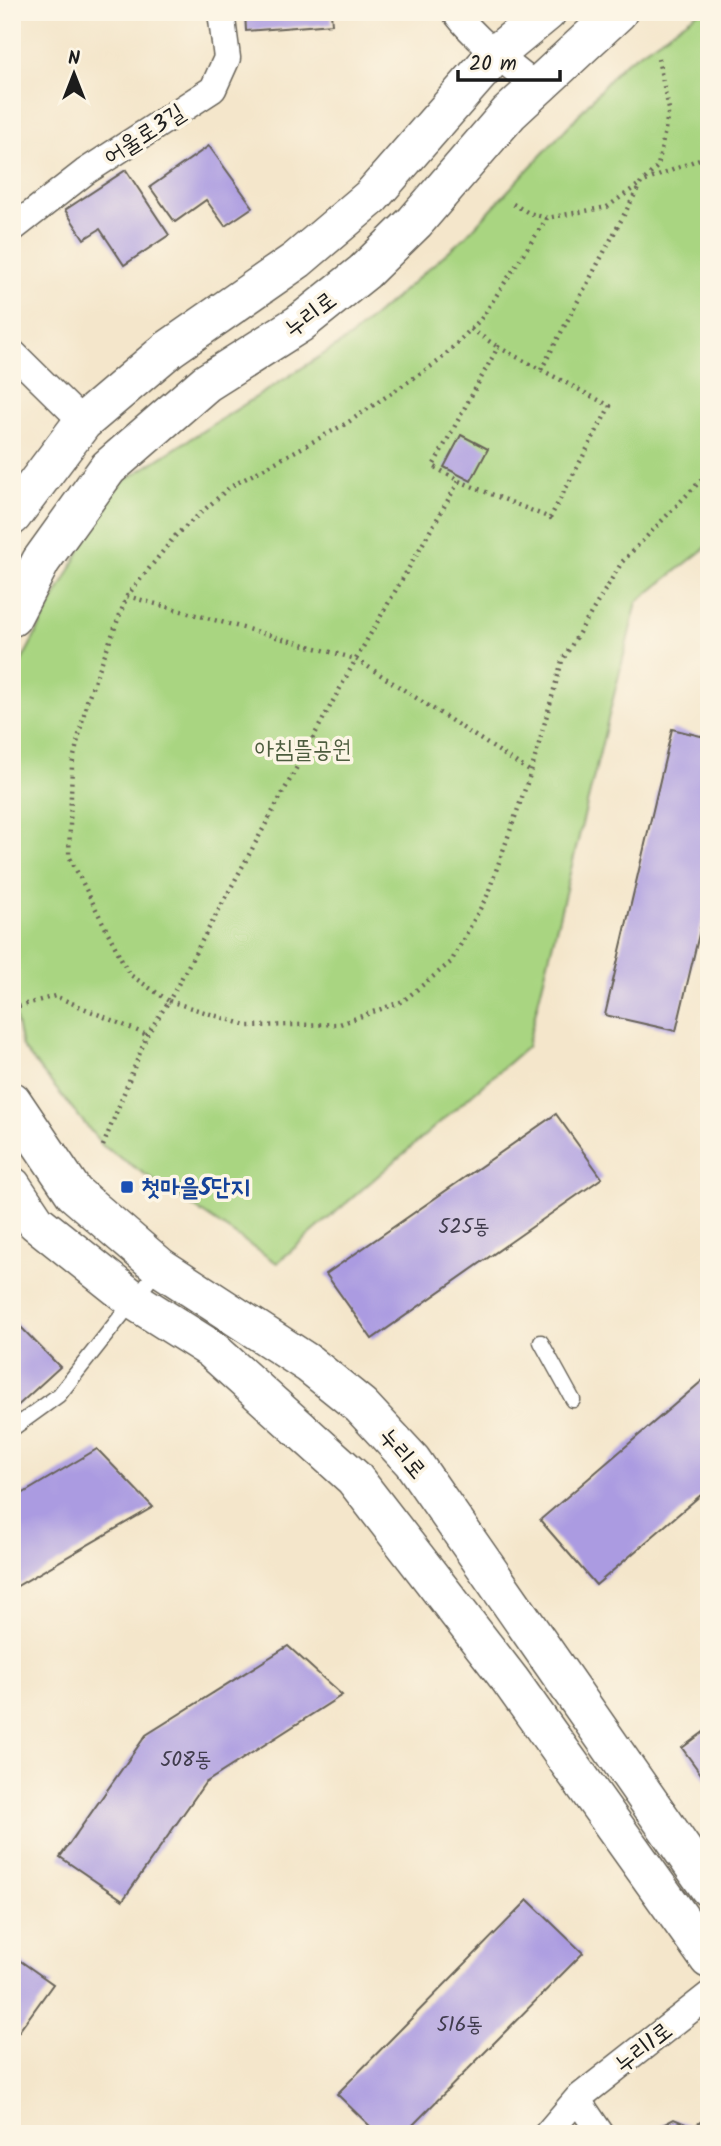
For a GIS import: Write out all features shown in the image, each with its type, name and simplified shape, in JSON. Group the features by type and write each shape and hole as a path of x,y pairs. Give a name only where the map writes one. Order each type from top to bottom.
{"street":[{"name":"어울로3길","path":"12,229 85,172 213,89 227,58 221,12"},
{"path":"454,12 464,25 496,54 536,86"},
{"path":"12,516 83,422 169,349 297,260 371,197 496,54 547,12"},
{"name":"누리로","path":"12,617 41,561 108,468 206,383 299,324 364,272 415,222 509,113 618,12"},
{"path":"12,352 83,422"},
{"name":"누리로","path":"12,1101 74,1192 160,1267 309,1364 361,1406 412,1461 709,1888"},
{"path":"12,1186 36,1222 135,1301 212,1349 354,1478 510,1680 709,1959"},
{"name":"누리1로","path":"547,2134 577,2099 709,1995"},
{"path":"577,2099 601,2134"}],"lane":[{"path":"12,1429 59,1395 160,1267"},
{"path":"541,1342 573,1400"}],"path":[{"path":"513,204 529,213 547,218 607,206 641,183 658,166 669,109 658,59"},
{"path":"541,370 641,183 709,155"},
{"path":"547,218 481,319 439,361 347,423 230,487 176,535 127,596 87,701 72,765 69,856 129,974 169,1001 249,1026 340,1024 403,1001 451,962 487,896 531,772 562,662 622,562 709,472"},
{"path":"471,329 610,406 550,518 458,481 433,466 498,346"},
{"path":"103,1146 147,1035 169,1001 356,659 458,481"},
{"path":"127,596 356,659 531,772"},
{"path":"12,1008 55,996 147,1035"}],"green space":[{"name":"아침뜰공원","path":"699,12 709,12 709,545 637,602 527,1047 277,1263 103,1146 22,1047 12,1000 12,711 18,668 113,488 349,338 466,236 622,65"}],"building":[{"path":"245,12 331,12 332,24 246,31"},
{"path":"209,146 253,207 225,226 206,200 175,222 150,187"},
{"path":"126,170 169,235 124,265 100,229 84,239 65,210"},
{"path":"461,435 488,449 471,481 444,467"},
{"path":"672,729 709,738 709,892 676,1031 605,1015"},
{"path":"556,1114 602,1178 372,1339 326,1274"},
{"path":"12,1318 60,1367 12,1411"},
{"path":"709,1375 709,1488 596,1585 540,1520"},
{"path":"97,1449 153,1507 12,1589 12,1500"},
{"path":"288,1646 342,1695 205,1783 123,1900 60,1857 146,1735"},
{"path":"709,1728 709,1785 682,1748"},
{"path":"528,1900 583,1953 404,2134 378,2134 337,2094"},
{"path":"12,1955 53,1984 12,2041"},
{"path":"709,2116 709,2134 645,2134 674,2119 693,2127"}],"place":[{"name":"첫마을5단지","path":"127,1187"}]}
